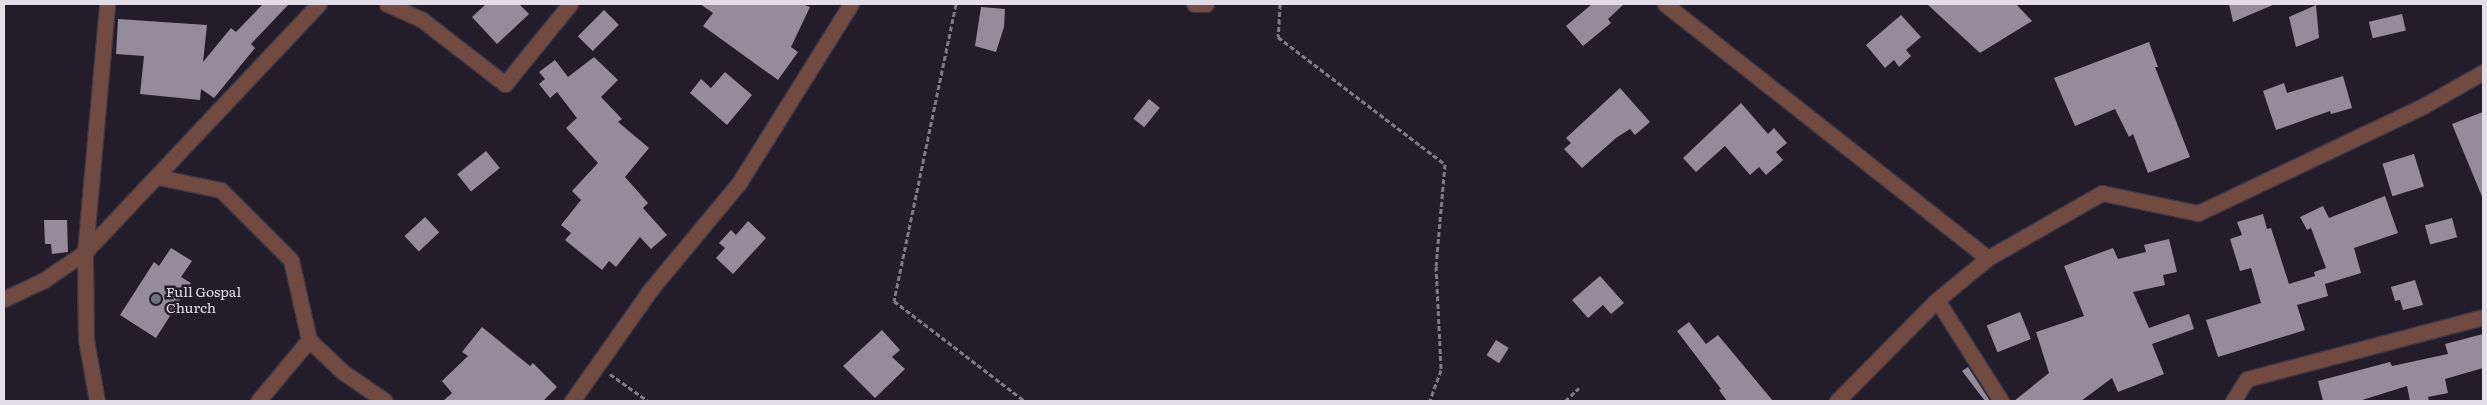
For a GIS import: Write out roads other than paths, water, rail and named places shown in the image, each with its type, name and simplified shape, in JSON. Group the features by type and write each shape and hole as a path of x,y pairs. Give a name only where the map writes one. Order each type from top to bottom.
{"street":[{"path":"97,401 86,340 85,252 107,4"},
{"path":"4,299 44,280 85,252 158,177 319,4"},
{"path":"387,4 421,19 505,84 570,4"},
{"path":"572,401 651,289 739,183 851,4"},
{"path":"1194,4 1206,4"},
{"path":"1665,4 1988,258"},
{"path":"1836,401 1937,300 1988,258 2102,194 2198,213 2425,106 2483,72"},
{"path":"158,177 221,190 290,260 309,340 343,372 385,401"},
{"path":"1937,300 1974,363 2001,401"},
{"path":"2232,401 2247,379 2483,317"},
{"path":"258,401 309,340"}],"place":[{"name":"Full Gospal Church","path":"156,299"}]}
